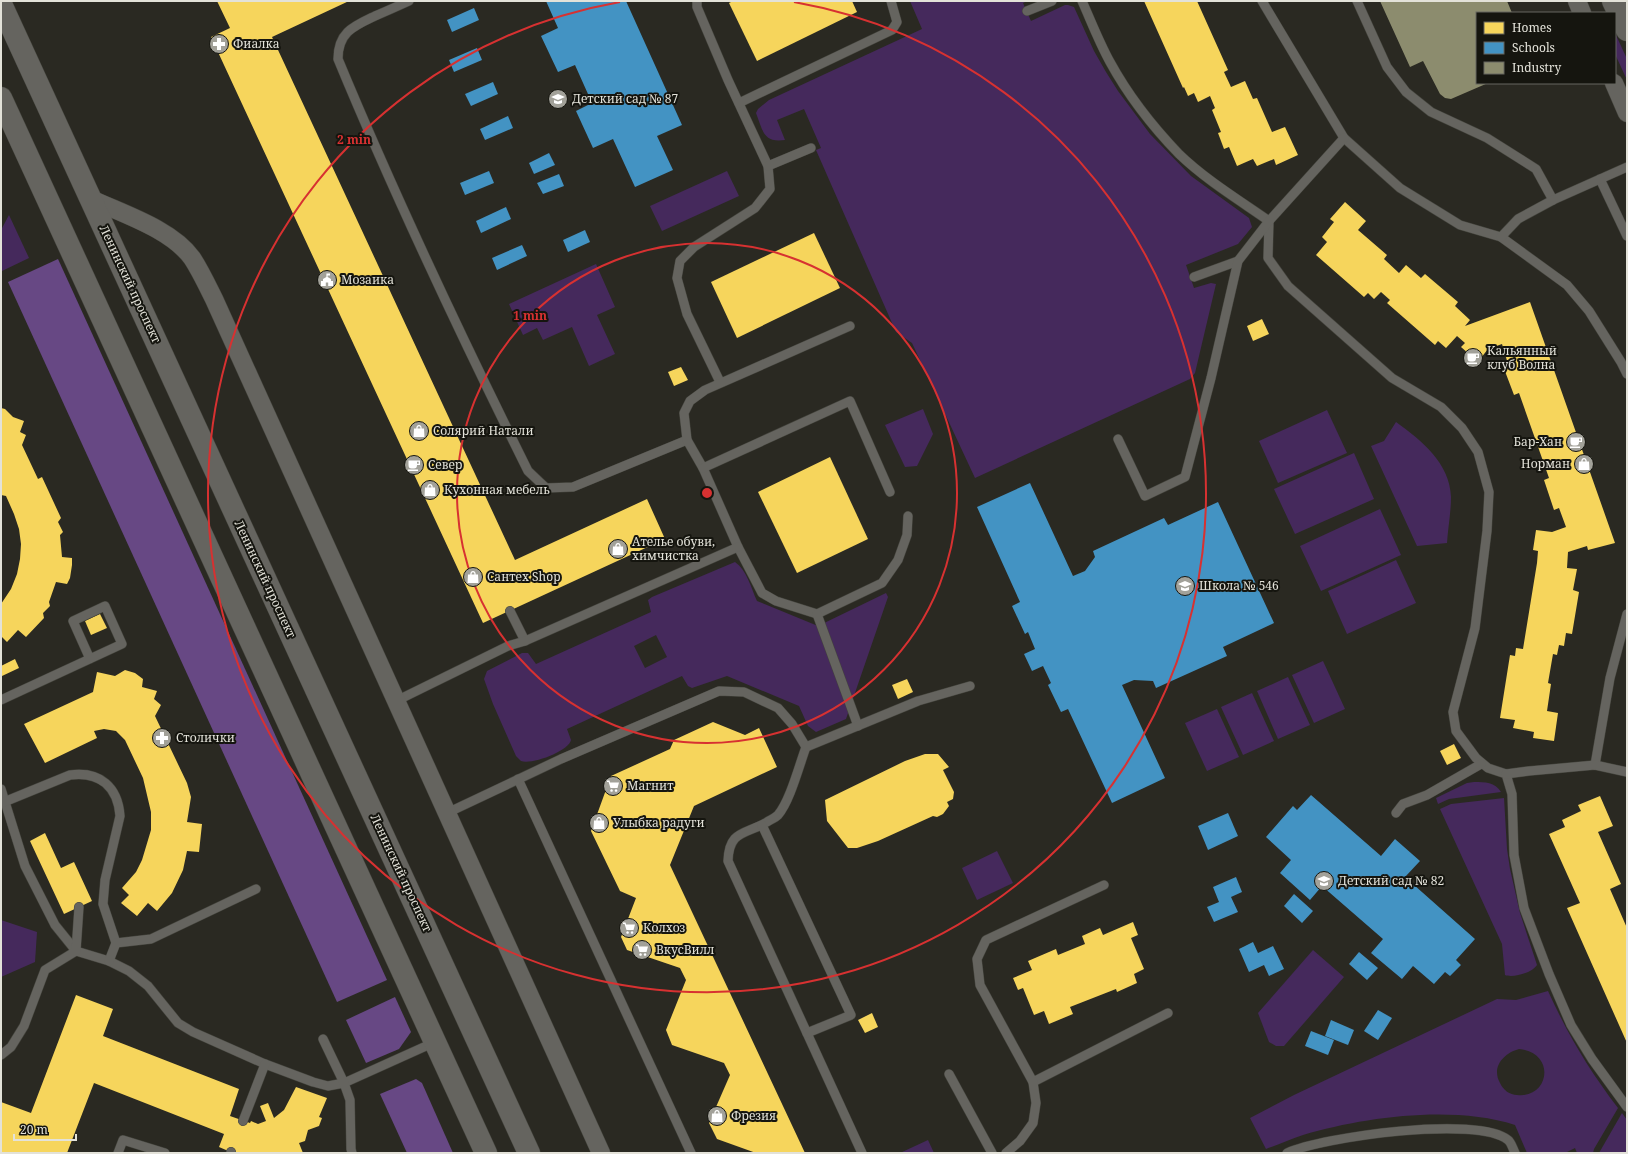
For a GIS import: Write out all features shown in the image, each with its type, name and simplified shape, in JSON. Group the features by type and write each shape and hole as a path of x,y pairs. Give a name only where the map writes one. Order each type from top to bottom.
{"main road":[{"path":"1614,1 1627,30"},
{"name":"Ленинский проспект","path":"1,4 529,1153"},
{"path":"1,98 486,1153"}],"street":[{"path":"1577,1 1582,12"},
{"path":"1614,84 1627,113"},
{"path":"91,200 142,222 171,237 191,257 214,299 601,1153"}],"lane":[{"path":"409,1 356,25 347,32 341,40 338,50 338,59 372,141 436,282 528,471 546,488 573,487 686,440"},
{"path":"697,1 698,7 728,80 768,166 770,189 755,208 694,247 680,261 677,278 687,314 720,382"},
{"path":"740,103 892,30 897,22 892,1"},
{"path":"1027,11 1052,1"},
{"path":"1082,1 1110,61 1130,94 1154,125 1180,154 1210,179 1269,221"},
{"path":"1262,1 1344,138 1400,188 1460,225 1501,237 1567,285 1589,310 1627,374"},
{"path":"1357,1 1387,67 1406,92 1432,112 1487,138 1536,169 1552,200"},
{"path":"1118,439 1145,496 1185,477 1211,378 1238,261 1269,221 1344,138"},
{"path":"768,166 811,148"},
{"path":"1501,237 1518,219 1552,200 1627,167"},
{"path":"1600,178 1627,236"},
{"path":"1269,221 1268,258 1288,286 1392,378 1441,407 1462,428 1478,452 1490,492 1487,531 1475,626 1454,712 1456,731 1481,764 1506,774 1595,765 1627,772"},
{"path":"1194,277 1238,261"},
{"path":"850,326 720,382 705,390 690,401 684,413 686,440 703,468 738,547 762,593 776,601 817,614 882,583 898,560 907,535 908,516"},
{"path":"703,468 850,401 890,492"},
{"path":"396,701 508,646 525,641 738,547"},
{"path":"1,700 122,644 105,606 73,621 90,658"},
{"path":"510,611 525,641"},
{"path":"817,614 858,726"},
{"path":"1595,765 1610,678 1627,614"},
{"path":"862,1153 728,861 728,849 733,838 762,825 777,816 786,801 806,747 918,700 970,686"},
{"path":"447,813 590,746 719,691 744,692 778,708 792,724 806,747"},
{"path":"1396,813 1403,804 1428,795 1481,764"},
{"path":"4,802 70,775 81,773 92,775 102,780 110,787 116,796 120,816 106,880 103,904 116,943 109,961"},
{"path":"1506,774 1512,794 1514,855 1524,908 1549,974 1571,1025 1592,1059 1627,1107"},
{"path":"518,779 691,1153"},
{"path":"1,789 25,866 55,925 76,951 109,961 129,971 148,986 178,1023 193,1032 264,1064 328,1086 344,1083 435,1042"},
{"path":"762,825 851,1015 808,1034"},
{"path":"1006,1153 1020,1141 1033,1123 1036,1103 1032,1082 980,985 976,959 986,940 1104,885"},
{"path":"116,943 151,939 256,889"},
{"path":"76,951 79,906"},
{"path":"1,1055 11,1047 24,1026 45,970 76,951"},
{"path":"1032,1082 1168,1013"},
{"path":"323,1039 344,1083 350,1100 352,1151"},
{"path":"243,1121 264,1064"},
{"path":"949,1074 992,1153"},
{"path":"1287,1153 1346,1138 1402,1130 1458,1130 1494,1132 1509,1140 1515,1153"},
{"path":"118,1153 123,1140 165,1153"}],"shaded area":[{"path":"910,1 1027,1 1023,3 1031,21 1065,5 1074,7 1094,51 1106,72 1118,91 1150,134 1191,176 1249,218 1252,227 1238,244 1186,265 1194,288 1211,283 1216,284 1195,373 1190,379 975,478 912,343 896,332 816,150 821,148 804,109 777,120 785,140 772,140 768,138 762,130 756,113 758,109 769,100 922,29"},
{"path":"1616,35 1627,59 1627,80 1616,56"},
{"path":"727,171 739,196 662,231 650,206"},
{"path":"9,215 29,258 2,271 1,230"},
{"path":"58,259 387,980 337,1002 8,282"},
{"path":"596,264 615,307 597,315 615,354 589,366 572,327 543,340 537,328 523,335 509,304"},
{"path":"923,409 933,434 917,466 905,467 885,425"},
{"path":"1327,410 1347,453 1278,483 1259,441"},
{"path":"1396,422 1424,445 1440,463 1446,473 1451,497 1447,543 1417,546 1371,446 1384,441"},
{"path":"1354,453 1374,499 1295,534 1274,489"},
{"path":"1380,509 1401,555 1321,591 1300,546"},
{"path":"1396,560 1416,603 1347,634 1328,591"},
{"path":"735,562 746,574 757,601 818,626 886,593 888,597 846,719 816,732 808,726 799,706 727,676 692,688 688,686 682,676 567,729 571,740 569,744 557,753 533,761 521,761 516,756 493,704 484,679 487,671 522,653 528,653 536,664 651,612 648,600","holes":["656,635 667,657 645,668 634,646"]},
{"path":"1323,661 1345,709 1314,723 1292,675"},
{"path":"1288,677 1310,725 1278,739 1257,691"},
{"path":"1252,693 1274,741 1243,755 1221,707"},
{"path":"1217,709 1239,757 1207,771 1185,723"},
{"path":"1474,782 1493,784 1501,792 1449,799 1438,804 1436,798 1467,783"},
{"path":"1504,798 1507,849 1510,869 1520,913 1537,965 1535,968 1527,972 1513,976 1505,975 1502,944 1440,809 1451,804"},
{"path":"997,851 1013,883 977,900 962,868"},
{"path":"1,920 37,932 35,962 1,977"},
{"path":"1313,950 1344,977 1284,1046 1276,1046 1269,1042 1258,1013"},
{"path":"1548,991 1580,1052 1618,1108 1593,1153 1577,1153 1575,1148 1565,1153 1527,1153 1515,1125 1490,1119 1437,1115 1409,1116 1353,1123 1303,1135 1266,1149 1250,1118 1294,1095 1497,999 1516,1000","holes":["1519,1049 1531,1052 1539,1058 1544,1066 1542,1083 1536,1090 1528,1094 1514,1095 1509,1093 1503,1088 1498,1077 1497,1072 1500,1062 1508,1054"]},
{"path":"395,997 411,1032 399,1049 366,1063 346,1020"},
{"path":"416,1079 422,1083 453,1153 407,1153 380,1094"},
{"path":"1622,1113 1627,1120 1627,1153 1599,1153"},
{"path":"928,1140 934,1153 900,1153"}],"building: Homes":[{"path":"217,1 349,1 272,37 515,560 647,499 665,539 483,623 211,37 230,28"},
{"path":"733,1 852,1 857,12 757,61 729,3"},
{"path":"1144,1 1197,1 1228,70 1224,72 1231,87 1245,81 1253,99 1257,98 1272,132 1285,127 1298,155 1276,165 1274,159 1257,166 1253,159 1237,166 1229,147 1224,149 1218,133 1221,132 1212,110 1215,108 1210,96 1198,102 1194,93 1188,96"},
{"path":"1345,202 1366,221 1358,230 1387,255 1384,259 1399,273 1406,265 1421,278 1425,274 1458,302 1455,306 1470,320 1465,326 1530,302 1615,543 1588,550 1587,546 1568,552 1567,568 1577,569 1573,590 1579,592 1572,634 1566,633 1564,646 1559,645 1557,655 1553,654 1548,683 1551,684 1547,711 1558,713 1554,741 1533,738 1534,732 1513,728 1515,720 1500,718 1510,655 1515,656 1516,648 1523,649 1537,563 1538,551 1533,550 1536,530 1552,532 1566,527 1559,508 1554,510 1544,480 1549,478 1519,393 1514,395 1503,366 1508,364 1502,344 1488,349 1477,363 1461,347 1465,343 1457,336 1446,348 1438,341 1435,345 1387,303 1390,300 1381,292 1374,299 1368,293 1364,297 1316,255 1327,242 1322,237 1334,222 1330,219"},
{"path":"814,233 840,288 737,338 711,282"},
{"path":"1262,319 1269,334 1253,341 1247,326"},
{"path":"681,367 688,380 674,386 668,372"},
{"path":"1,408 5,409 13,417 24,421 20,432 26,435 22,445 38,479 42,477 61,518 58,522 63,532 60,535 62,557 72,558 70,578 67,584 56,582 49,602 50,606 43,613 44,618 26,637 18,630 7,642 1,636 1,604 11,589 17,574 21,544 19,529 14,514 6,496 1,495"},
{"path":"830,457 868,539 797,573 758,492"},
{"path":"100,614 107,628 91,635 85,621"},
{"path":"15,659 19,668 2,676 1,666"},
{"path":"125,670 135,673 143,679 142,687 157,691 154,699 161,705 155,716 187,783 191,797 187,822 202,824 199,852 187,851 183,870 172,893 157,911 148,903 137,916 121,903 129,895 122,888 136,872 142,860 151,830 151,812 143,778 125,740 116,731 104,729 94,731 97,738 45,763 24,724 93,692 97,672 115,676"},
{"path":"907,679 913,692 898,699 892,685"},
{"path":"713,722 745,735 759,728 777,767 694,806 670,865 805,1153 756,1153 717,1139 709,1123 730,1075 724,1063 672,1045 666,1030 686,980 680,968 627,950 621,937 636,898 620,891 591,831 611,776 670,749 674,740"},
{"path":"1454,744 1461,758 1447,765 1440,751"},
{"path":"925,754 938,754 949,767 943,770 954,792 953,799 947,802 949,806 943,814 937,817 933,816 878,841 857,848 848,848 827,821 825,800 905,761"},
{"path":"1600,796 1613,826 1598,832 1621,884 1610,889 1627,928 1627,1043 1567,908 1580,903 1549,834 1565,827 1562,820 1581,811 1578,805"},
{"path":"45,833 61,868 74,862 92,901 64,914 30,841"},
{"path":"1133,922 1138,935 1131,938 1144,969 1134,974 1137,983 1117,992 1116,989 1070,1007 1073,1014 1049,1024 1044,1011 1034,1015 1023,988 1018,990 1013,978 1032,970 1028,961 1056,949 1058,955 1085,944 1082,936 1100,928 1103,935"},
{"path":"76,995 113,1009 103,1036 239,1089 230,1116 250,1123 251,1121 258,1124 266,1121 260,1106 268,1103 274,1118 284,1110 296,1087 327,1098 319,1117 322,1118 319,1126 308,1130 305,1141 299,1143 303,1153 233,1153 219,1147 224,1134 94,1083 67,1153 1,1153 1,1102 31,1113"},
{"path":"872,1013 878,1027 865,1033 858,1020"}],"building: Schools":[{"path":"546,1 626,1 682,125 657,136 673,170 635,187 613,139 593,148 576,111 592,103 575,65 558,72 541,36 558,28"},
{"path":"474,8 479,20 452,32 447,20"},
{"path":"477,48 482,60 454,72 449,60"},
{"path":"493,82 498,94 471,106 465,94"},
{"path":"508,116 513,128 485,140 480,129"},
{"path":"549,153 555,165 534,174 529,163"},
{"path":"489,171 494,183 465,195 460,183"},
{"path":"559,174 564,186 543,194 537,183"},
{"path":"506,207 511,219 481,233 476,221"},
{"path":"585,230 590,242 568,252 563,240"},
{"path":"522,245 527,256 497,270 492,258"},
{"path":"1030,483 1073,576 1085,571 1095,557 1093,551 1164,518 1168,525 1218,502 1274,623 1223,647 1227,656 1156,688 1153,681 1134,680 1122,685 1165,778 1112,803 1068,709 1061,712 1048,685 1051,683 1043,666 1032,671 1024,654 1035,649 1028,632 1025,634 1012,606 1020,602 977,507"},
{"path":"1311,795 1381,856 1395,839 1420,861 1405,877 1475,939 1456,960 1461,965 1450,976 1445,972 1434,984 1413,966 1402,979 1371,953 1383,939 1322,886 1310,900 1280,873 1291,860 1266,837 1293,806 1297,810"},
{"path":"1228,813 1238,836 1208,850 1198,826"},
{"path":"1236,877 1242,892 1231,897 1238,912 1214,922 1207,907 1219,902 1213,887"},
{"path":"1294,894 1313,911 1302,923 1284,906"},
{"path":"1253,942 1258,953 1273,946 1284,969 1269,976 1264,965 1249,972 1239,949"},
{"path":"1359,952 1378,968 1367,980 1349,964"},
{"path":"1378,1010 1392,1018 1378,1040 1364,1031"},
{"path":"1331,1020 1354,1030 1348,1045 1325,1036"},
{"path":"1311,1031 1334,1040 1328,1055 1305,1046"}],"building: Industry":[{"path":"1380,1 1507,1 1512,12 1476,12 1476,84 1486,84 1451,99 1445,98 1440,94 1423,61 1410,67"}],"place":[{"name":"Фиалка","path":"219,44"},
{"name":"Детский сад № 87","path":"558,99"},
{"name":"Мозаика","path":"327,280"},
{"name":"Кальянный клуб Волна","path":"1473,358"},
{"name":"Солярий Натали","path":"419,431"},
{"name":"Бар-Хан","path":"1576,442"},
{"name":"Норман","path":"1584,464"},
{"name":"Север","path":"414,465"},
{"name":"Кухонная мебель","path":"430,490"},
{"name":"Ателье обуви, химчистка","path":"618,549"},
{"name":"Сантех Shop","path":"473,577"},
{"name":"Школа № 546","path":"1185,586"},
{"name":"Столички","path":"162,738"},
{"name":"Магнит","path":"613,786"},
{"name":"Улыбка радуги","path":"599,823"},
{"name":"Детский сад № 82","path":"1324,881"},
{"name":"Колхоз","path":"629,928"},
{"name":"ВкусВилл","path":"642,950"},
{"name":"Фрезия","path":"717,1116"}]}
